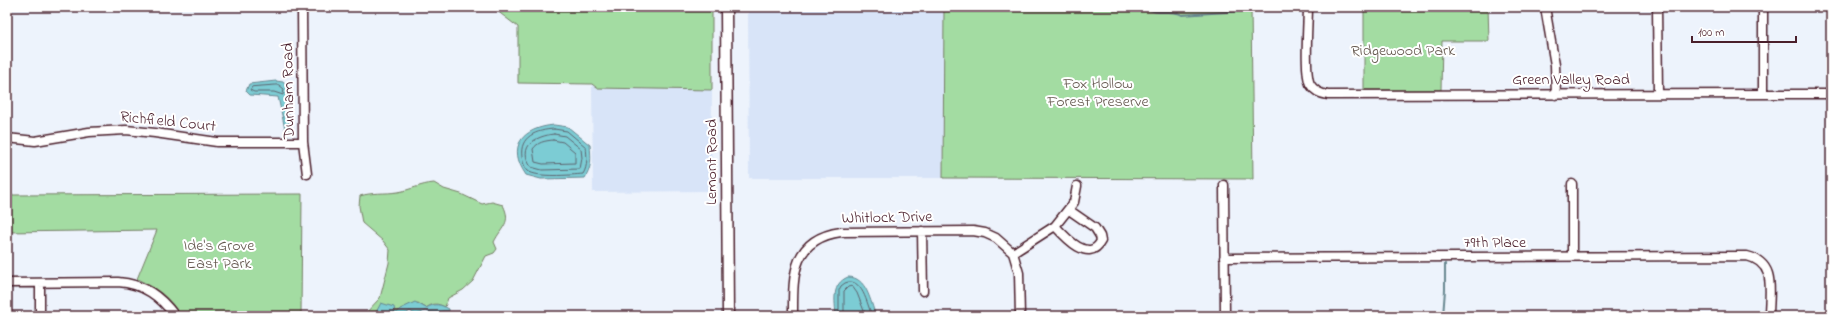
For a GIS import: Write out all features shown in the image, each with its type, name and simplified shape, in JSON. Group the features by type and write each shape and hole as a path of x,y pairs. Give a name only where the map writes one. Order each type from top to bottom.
{"main road":[{"name":"Lemont Road","path":"726,7 728,316"}],"street":[{"name":"Dunham Road","path":"302,7 303,142 307,174"},
{"name":"Green Valley Road","path":"1308,7 1308,77 1313,88 1322,94 1328,95 1831,94"},
{"path":"1545,7 1555,65 1556,95"},
{"path":"1657,7 1658,94"},
{"path":"1763,7 1763,94"},
{"name":"Richfield Court","path":"7,138 35,141 89,132 126,130 217,142 303,142"},
{"path":"1572,184 1572,256"},
{"path":"1224,185 1225,316"},
{"path":"1020,316 1019,273 1013,253 1055,226 1074,202 1077,186"},
{"path":"1055,226 1081,249 1093,250 1098,246 1101,241 1098,232 1068,210"},
{"path":"922,231 923,291"},
{"name":"Whitlock Drive","path":"793,316 794,273 799,259 812,242 825,236 841,232 973,231 988,234 996,238 1013,253"},
{"name":"79th Place","path":"1224,258 1746,256 1763,263 1769,279 1769,316"},
{"path":"7,282 118,282 136,285 156,295 165,302 175,316"},
{"path":"40,283 40,316"}],"shaded area":[{"path":"748,7 944,7 943,178 749,178"},
{"path":"592,84 597,88 712,90 711,191 593,192"}],"green space":[{"path":"492,7 712,7 712,90 597,88 592,84 518,83 518,27"},
{"name":"Fox Hollow Forest Preserve","path":"944,7 1251,7 1253,179 943,178"},
{"name":"Ridgewood Park","path":"1364,7 1488,7 1489,41 1442,41 1441,90 1364,90"},
{"path":"434,183 444,189 461,194 482,204 492,202 503,205 507,216 505,224 494,242 497,249 494,253 486,256 473,281 463,290 448,298 445,307 435,304 426,308 418,303 403,308 398,312 375,313 374,316 363,316 380,298 389,263 390,250 383,241 362,223 359,206 360,196 398,192"},
{"name":"Ide's Grove East Park","path":"302,194 301,316 181,316 167,298 151,286 137,279 157,230 7,232 7,195"}],"water":[{"path":"276,81 283,82 288,88 289,130 285,129 278,97 250,95 246,91 249,84"},
{"path":"554,125 568,127 590,145 590,166 585,178 541,179 526,175 520,165 518,147 526,134 543,127"},
{"path":"848,277 860,281 864,285 870,297 876,316 836,316 836,288"},
{"path":"415,302 426,308 432,305 440,305 449,309 449,311 443,311 436,314 425,311 416,315 410,311 403,316 374,316 381,303 394,307 395,312 398,312 400,309"}],"waterway":[{"path":"1144,7 1149,10 1174,12 1182,15 1241,11 1251,7"},
{"path":"1443,316 1445,264"}]}
